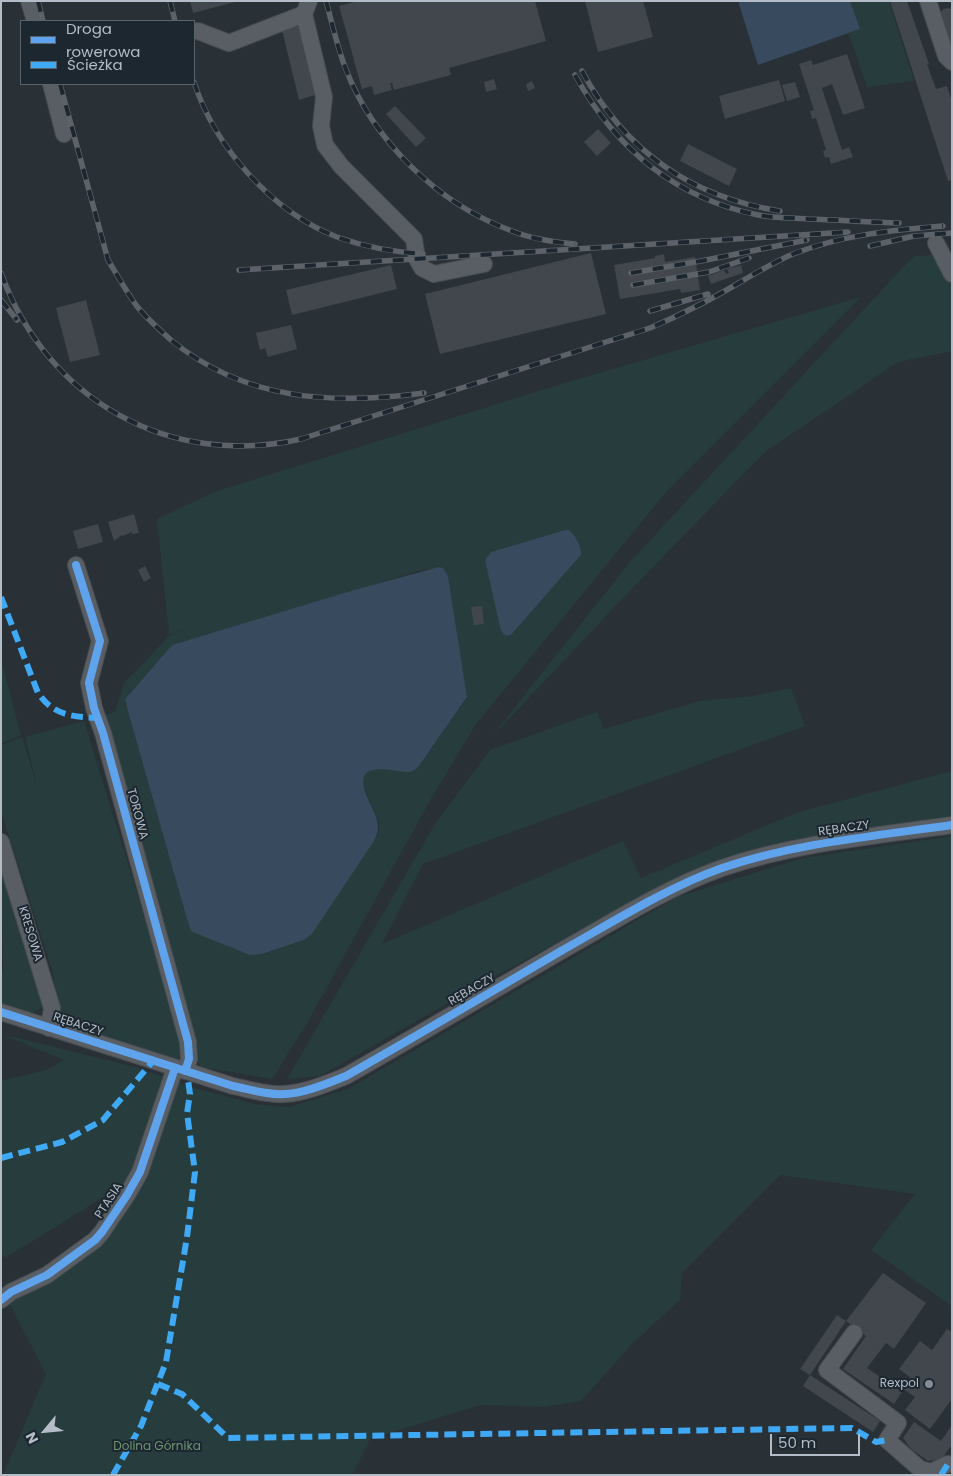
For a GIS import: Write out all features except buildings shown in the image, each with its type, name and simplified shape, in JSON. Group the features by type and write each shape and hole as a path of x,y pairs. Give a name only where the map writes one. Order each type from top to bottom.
{"street":[{"path":"29,1 35,20"},
{"path":"928,1 946,56 952,62"},
{"path":"198,31 228,43 307,8 324,97 320,126 325,144 330,152 341,166 414,238 418,259 422,268 434,274 484,264"},
{"path":"51,85 64,134"},
{"path":"936,243 952,274"},
{"name":"TOROWA","path":"76,566 100,641 88,683 188,1042 189,1059 180,1070"},
{"name":"RĘBACZY","path":"1,1012 233,1086 268,1094 295,1093 346,1076 622,916 683,885 721,869 761,856 811,845 952,825"},
{"name":"KRESOWA","path":"1,842 52,1008 49,1028"},
{"name":"PTASIA","path":"1,1300 11,1292 47,1275 95,1240 102,1232 140,1172 180,1070"},
{"path":"854,1333 827,1370 898,1423 887,1440 920,1469 932,1472 949,1467"}],"green space":[{"path":"850,1 889,1 914,81 867,87 849,33 859,29"},
{"path":"933,255 952,288 952,351 898,362 765,452 622,599 489,740 629,563 905,265 915,256"},
{"path":"861,297 667,491 476,724 428,804 309,1020 272,1079 201,1067 196,1058 104,715 115,712 124,683 169,636 188,628 169,635 157,519 214,492 568,382","holes":["565,530 581,555 511,635 508,636 491,552","426,569 445,571 448,576 467,698 419,766 414,770 379,768 369,771 364,776 366,791 379,823 374,841 312,934 304,940 262,954 189,927 125,703 128,695 172,645"]},
{"path":"1,660 21,735 1,744"},
{"path":"791,688 805,726 423,864 382,944 623,841 641,878 799,812 952,771 952,816 791,840 652,890 320,1076 287,1079 435,824 490,750 597,712 604,729 700,701 753,696"},
{"path":"84,721 150,935 173,1002 183,1053 177,1060 89,1033 59,1015 53,973 1,811 1,745 22,737 38,789 25,737"},
{"name":"Dolina Górnika","path":"952,836 952,1306 871,1250 915,1194 780,1175 682,1273 680,1300 634,1342 581,1401 544,1407 480,1405 370,1439 352,1475 3,1475 46,1374 5,1295 118,1220 107,1195 5,1258 1,1252 1,1081 47,1070 64,1060 1,1034 136,1067 191,1087 255,1104 289,1107 348,1089 677,897 803,858"},
{"path":"1,862 46,996 43,1007 32,1013 1,1005 1,972 3,971"}],"water":[{"path":"738,1 850,1 860,29 758,65"},
{"path":"569,530 576,538 581,555 511,635 503,634 485,560 491,552"},
{"path":"439,567 443,568 448,576 467,697 416,769 409,772 379,769 367,773 364,778 364,787 377,820 377,833 374,841 312,934 304,940 262,954 250,955 191,931 125,699 172,645 354,590"}],"railway":[{"path":"38,1 43,20"},
{"path":"170,1 175,20"},
{"path":"326,1 342,59 357,94 372,120 411,167 434,187 485,219 527,236 575,244"},
{"path":"582,71 618,125 663,166 689,182 717,194 747,204 780,211"},
{"path":"575,75 591,101 629,147 650,166 700,196 728,207 764,216 899,223"},
{"path":"195,84 216,130 231,153 269,194 290,211 313,226 348,241 401,252 423,254"},
{"path":"60,85 108,260 136,305 171,340 199,360 229,376 260,387 291,394 323,398 356,398 424,393"},
{"path":"1,273 22,318 49,357 81,389 119,415 160,433 205,444 252,446 301,439 650,328 722,293 777,261 811,248 867,234 943,226"},
{"path":"239,270 848,232"},
{"path":"870,246 914,236 952,233"},
{"path":"631,273 807,240"},
{"path":"633,285 709,272 749,258"},
{"path":"650,311 708,294"},
{"path":"1,300 17,320"}],"marked path":[{"path":"1,597 38,693 50,706 64,713 80,717 98,718"},
{"path":"1,1158 62,1142 103,1120 153,1061"},
{"path":"113,1475 141,1426 166,1362 187,1237 195,1172 187,1113 190,1094 188,1080"},
{"path":"158,1384 182,1394 228,1438 852,1428 876,1442 887,1440"},
{"path":"941,1475 948,1464"}],"cycle path":[{"path":"76,565 100,641 89,683 94,708 103,733 188,1042 189,1059 185,1071"},
{"path":"1,1012 233,1086 259,1092 287,1094 317,1087 346,1076 620,917 702,876 750,859 807,846 952,825"},
{"path":"1,1300 11,1292 47,1275 95,1240 102,1232 140,1172 175,1068"}],"place":[{"name":"Rexpol","path":"929,1384"}]}
